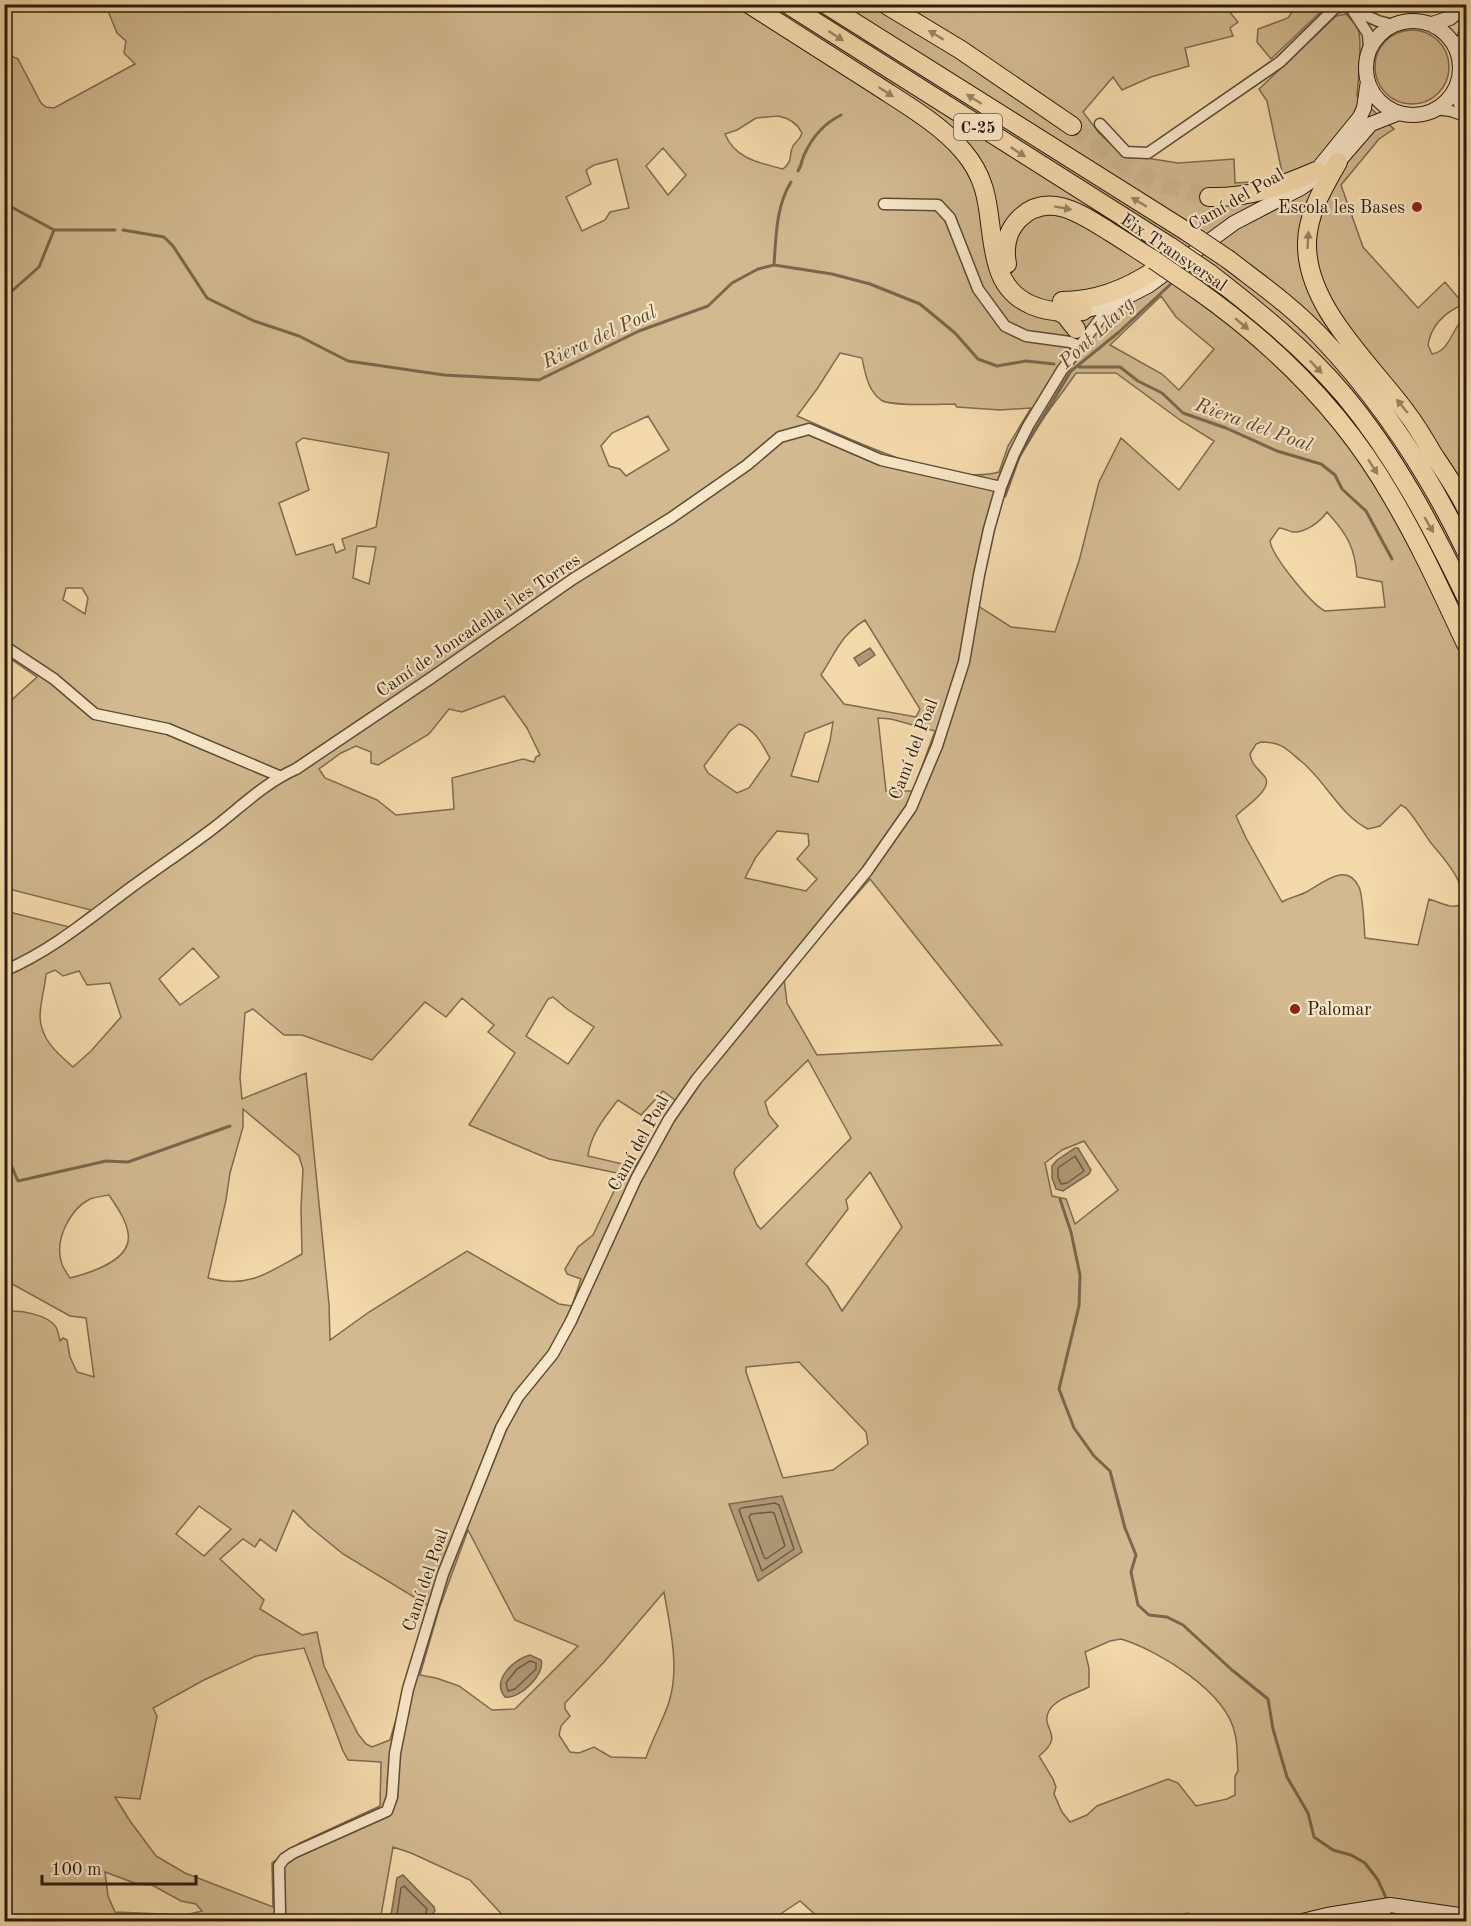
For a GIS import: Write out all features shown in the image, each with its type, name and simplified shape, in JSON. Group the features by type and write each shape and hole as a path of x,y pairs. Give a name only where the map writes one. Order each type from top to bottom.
{"highway":[{"path":"749,4 933,123 963,151 981,178 988,202 998,266 1008,286 1027,305 1049,311 1083,311"},
{"name":"Eix Transversal","path":"787,4 1171,248 1209,273 1260,313 1344,395 1390,458 1440,543 1467,597"},
{"name":"Eix Transversal","path":"825,4 1189,233 1275,294 1320,336 1360,383 1407,446 1467,551"},
{"path":"885,4 961,50 1072,126"},
{"path":"1338,162 1317,201 1310,220 1307,242 1314,282 1329,312 1345,336 1408,413 1467,508"},
{"path":"1209,197 1230,197 1269,190 1316,171"},
{"path":"1155,265 1138,280 1111,292 1078,300 1053,301 1033,296 1017,284 1008,269 1005,253 1009,235 1019,219 1038,208 1059,206 1072,209 1155,265 1196,289 1262,340 1305,382 1345,428 1368,459 1392,496 1419,546 1467,644"},
{"path":"1059,312 1065,315 1079,339"}],"street":[{"path":"1369,50 1377,37 1393,25 1412,21 1432,24 1450,18 1466,4"},
{"path":"1100,124 1126,152 1148,153 1281,62 1335,8 1345,6 1378,21 1393,25"},
{"path":"1351,8 1368,34 1369,50 1366,63 1368,81 1381,102 1399,113 1418,115 1436,109 1445,103 1455,90 1460,71 1459,56 1467,33"},
{"path":"1432,24 1449,37 1459,56"},
{"name":"Camí del Poal","path":"1079,339 1079,317 1091,304 1122,294 1143,283 1155,265 1221,225 1292,189 1316,171 1360,117 1368,81"},
{"path":"1455,90 1466,117"},
{"path":"1436,109 1451,111 1466,117"},
{"name":"Camí del Poal","path":"1083,311 1111,304 1148,286 1220,233 1302,188 1338,162 1371,124 1399,113"},
{"path":"884,204 938,205 950,218 978,289 1005,326 1026,336 1070,342 1079,339"},
{"name":"Camí del Poal","path":"277,1922 280,1912 279,1866 284,1859 293,1852 387,1811 392,1797 395,1753 408,1689 443,1574 501,1428 518,1397 553,1354 571,1321 636,1179 669,1119 696,1080 867,871 911,808 937,746 964,662 979,575 1001,487 1014,454 1079,339 1111,304"},
{"name":"Camí de Joncadella i les Torres","path":"4,971 27,961 71,934 212,830 279,776 296,769 573,579 671,518 747,465 780,437 809,429 881,460 1001,487"},
{"path":"4,646 54,679 95,714 168,729 279,776"},
{"path":"1298,1922 1327,1914 1390,1905 1467,1916"},
{"path":"1383,1906 1384,1922"}],"shaded area":[{"path":"100,5 1224,5 1238,22 1230,28 1233,36 1185,48 1189,66 1151,77 1122,90 1113,77 1083,112 1099,133 1121,154 1178,163 1234,159 1235,183 1267,181 1283,177 1267,101 1259,89 1336,16 1346,14 1356,25 1360,43 1357,96 1394,129 1379,139 1341,185 1363,247 1418,308 1445,282 1461,301 1466,297 1466,307 1462,305 1455,308 1435,326 1428,345 1432,354 1438,352 1466,316 1466,1921 1201,1922 1199,1918 1188,1913 1152,1922 831,1922 818,1917 800,1901 776,1917 777,1921 508,1921 470,1880 393,1847 380,1921 5,1921 5,1313 17,1311 32,1314 52,1323 57,1329 60,1341 63,1338 67,1340 70,1357 77,1372 94,1377 86,1318 70,1316 5,1280 5,911 69,927 91,910 5,888 5,706 37,677 5,655 4,46 9,55 18,59 41,103 46,107 54,108 135,64 124,53 126,41 117,33 108,11 103,12","holes":["778,116 786,118 792,121 802,133 793,146 789,163 783,169 749,159 729,142 725,134 737,130 756,118","663,148 686,175 668,195 646,166","617,159 629,208 610,212 605,220 582,231 566,197 591,184 586,170 594,165","1161,296 1176,317 1214,349 1179,390 1162,374 1110,345","840,353 862,358 870,387 881,400 887,402 955,404 957,407 1000,410 1031,408 1008,446 999,472 977,475 952,473 925,467 797,416","1076,373 1116,373 1180,420 1214,441 1179,490 1121,438 1099,482 1079,561 1055,632 1011,627 978,606 989,549 1005,493 1026,446","648,416 669,450 626,476 620,469 609,466 601,446 612,433","303,438 389,453 376,527 342,539 345,549 336,553 333,544 296,555 279,503 309,490 296,443","1327,512 1349,541 1357,577 1382,582 1385,607 1325,611 1302,590 1277,557 1270,541 1279,528 1298,532 1312,526","357,546 376,547 369,584 353,578","66,588 82,588 88,598 85,614 63,600","865,620 920,709 916,717 844,704 821,675 844,638","504,696 527,728 540,755 534,762 523,759 452,778 454,809 396,815 377,800 325,778 319,769 341,753 356,746 371,752 371,763 378,765 429,734 449,709 462,712","878,718 891,719 935,731 913,791 886,791","833,722 818,782 791,776 805,733","739,724 754,733 770,758 749,788 737,793 708,773 704,766 730,731","1268,742 1284,748 1311,770 1349,815 1368,829 1380,826 1401,805 1406,808 1458,880 1463,896 1462,904 1450,906 1429,899 1418,945 1365,938 1359,887 1354,879 1348,876 1335,876 1305,893 1282,902 1236,816 1262,793 1267,782 1252,761 1250,754 1256,744","777,831 808,834 809,845 797,859 817,879 806,891 745,878 756,857","870,879 1002,1045 817,1055 787,1003 784,978","193,948 219,977 180,1005 159,979","55,970 63,976 79,971 87,985 110,983 121,1017 91,1051 73,1067 56,1051 43,1033 40,1017 46,974","553,997 594,1027 568,1064 526,1036 548,999","462,998 494,1025 488,1032 515,1053 469,1125 549,1159 622,1174 593,1235 578,1247 565,1269 567,1274 581,1279 572,1306 559,1304 467,1251 369,1312 330,1340 329,1304 306,1073 242,1099 240,1078 245,1013 253,1009 284,1035 302,1035 372,1060 425,1002 446,1017","808,1060 851,1138 761,1229 757,1225 734,1174 735,1169 778,1126 769,1115 765,1102","663,1091 676,1101 635,1167 588,1156 589,1148 599,1126 618,1100 641,1115","243,1109 299,1156 303,1169 302,1254 268,1273 246,1280 235,1282 208,1278 230,1173 243,1127","1084,1141 1118,1190 1075,1224 1066,1199 1052,1196 1045,1163 1062,1150","870,1172 902,1227 842,1311 828,1287 806,1264 848,1209 846,1200","109,1195 123,1218 127,1228 128,1242 124,1251 108,1264 70,1278 61,1261 62,1234 70,1217 90,1199","799,1362 866,1432 868,1444 833,1470 783,1478 746,1367","199,1506 231,1529 204,1556 176,1534","293,1510 343,1554 429,1606 390,1740 372,1747 366,1744 358,1734 324,1666 317,1632 302,1635 260,1609 264,1600 220,1559 243,1539 255,1547 260,1539 276,1551","468,1530 515,1620 578,1646 515,1709 492,1710 459,1686 420,1675 439,1609","664,1592 673,1647 674,1675 669,1702 646,1758 611,1757 594,1747 579,1753 570,1752 559,1735 561,1726 570,1716 565,1709 565,1703 605,1661","1121,1639 1153,1653 1189,1675 1205,1688 1229,1718 1237,1747 1238,1771 1235,1776 1235,1795 1196,1806 1178,1783 1168,1779 1097,1806 1087,1815 1070,1822 1062,1812 1054,1794 1056,1787 1053,1779 1039,1756 1051,1742 1051,1732 1047,1723 1049,1711 1061,1700 1089,1687 1089,1668 1085,1652 1110,1641","304,1648 348,1760 381,1762 380,1806 300,1843 272,1863 273,1907 185,1873 156,1856 115,1797 140,1799 157,1716 153,1708 204,1680 256,1656","105,1872 137,1884 152,1885 181,1901 196,1904 202,1911 186,1915 115,1912 108,1896"]},
{"path":"1297,5 1328,5 1271,59 1257,42 1258,29 1288,18"},
{"path":"1368,5 1438,5 1426,8 1403,7 1374,10"},
{"path":"1405,30 1419,30 1433,36 1443,46 1449,60 1449,74 1443,88 1433,98 1419,104 1405,104 1391,98 1381,88 1375,74 1375,60 1381,46 1391,36"}],"water":[{"path":"870,648 875,655 859,666 854,658"},
{"path":"1078,1148 1091,1170 1089,1174 1063,1191 1056,1189 1052,1178 1052,1166"},
{"path":"782,1496 802,1552 758,1581 729,1504"},
{"path":"530,1655 541,1660 541,1666 535,1679 524,1690 511,1697 505,1697 501,1684 506,1671 517,1661"},
{"path":"403,1875 434,1907 435,1911 427,1921 390,1921 397,1878"}],"waterway":[{"path":"798,171 808,147 816,136 825,126 841,115"},
{"path":"774,265 776,233 782,201 791,182"},
{"name":"Riera del Poal","path":"4,203 54,230 115,230"},
{"path":"4,298 39,267 54,230"},
{"name":"Riera del Poal","path":"123,230 164,237 173,246 207,298 254,321 299,336 348,361 444,375 539,380 639,331 708,306 732,283 758,269 774,265 832,274 870,284 920,304 955,333 978,359 997,366 1026,361 1054,364"},
{"name":"Pont Llarg","path":"1005,496 1019,457 1071,371 1119,332 1173,282"},
{"name":"Riera del Poal","path":"1079,367 1120,367 1138,381 1162,393 1183,413 1226,428 1277,451 1321,464 1335,475 1342,489 1366,511 1392,559"},
{"path":"4,1160 11,1165 18,1181 106,1161 128,1162 230,1126"},
{"path":"1060,1199 1071,1232 1080,1275 1079,1306 1059,1389 1074,1428 1094,1456 1110,1471 1125,1528 1136,1555 1131,1572 1138,1605 1149,1615 1167,1617 1183,1625 1268,1699 1273,1729 1287,1777 1308,1813 1314,1837 1333,1850 1351,1855 1365,1863 1378,1880 1387,1900"}],"tunnel":[{"path":"1072,126 1112,157 1155,182 1209,197"}],"place":[{"name":"Escola les Bases","path":"1417,207"},
{"name":"Palomar","path":"1295,1009"}]}
